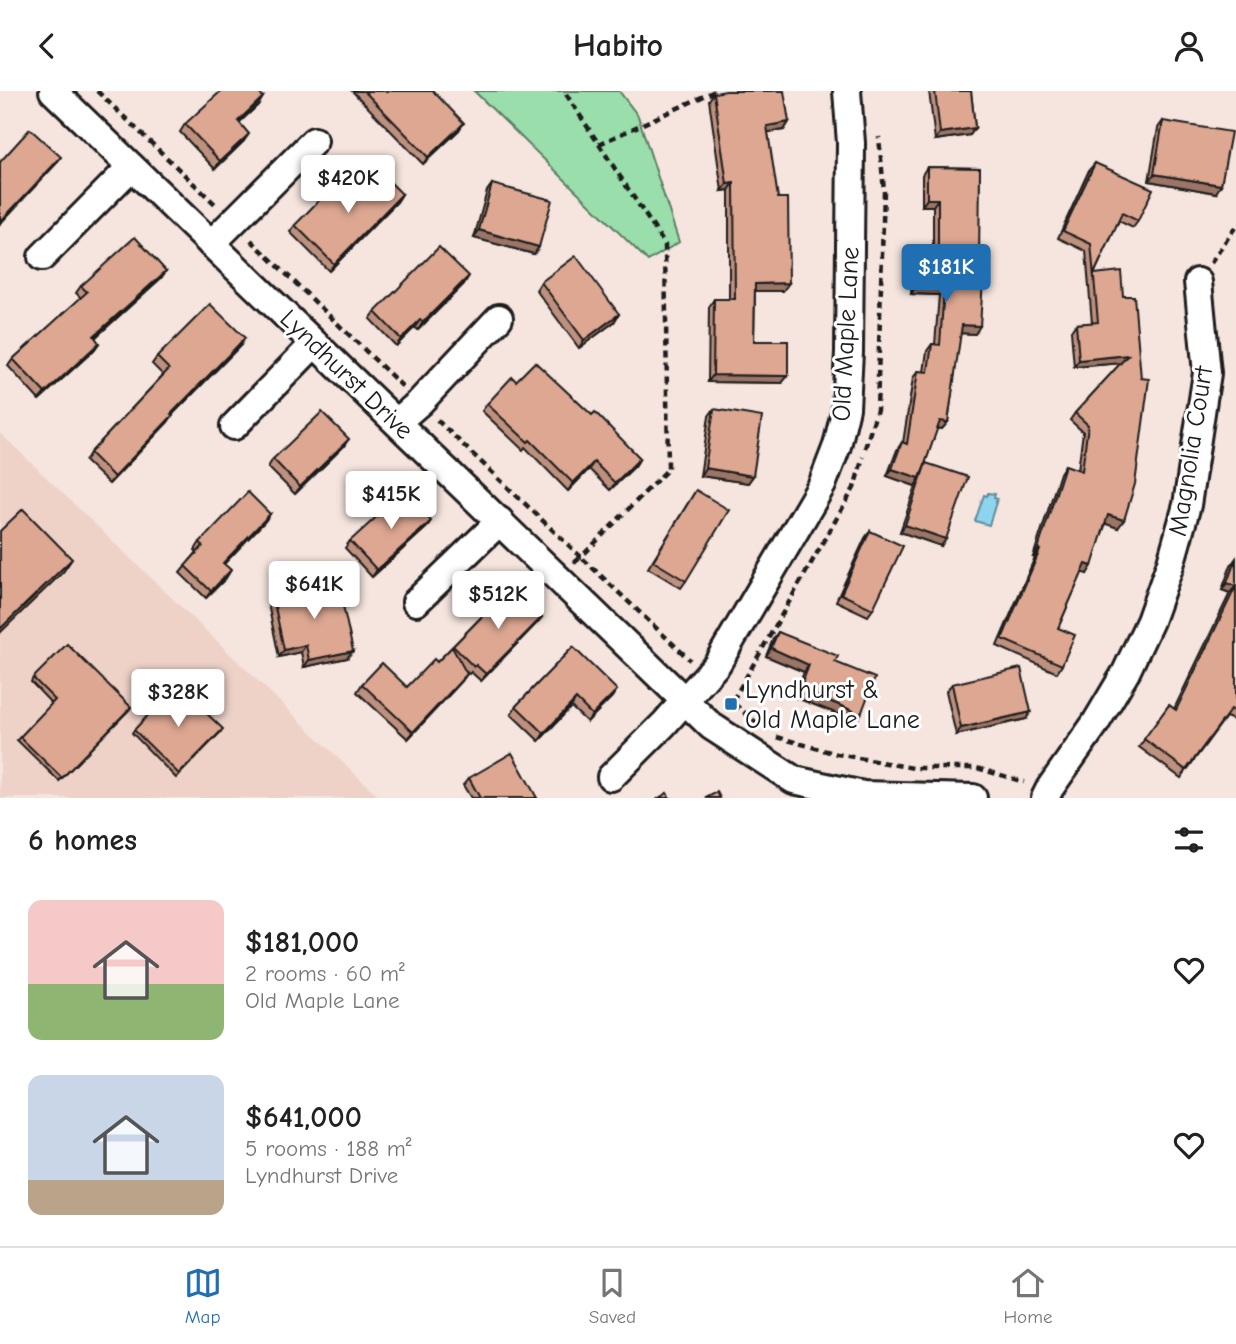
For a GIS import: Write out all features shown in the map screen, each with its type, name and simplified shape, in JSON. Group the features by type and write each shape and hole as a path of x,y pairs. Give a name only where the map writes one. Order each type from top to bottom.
{"street":[{"name":"Lyndhurst Drive","path":"53,91 719,732 794,780 863,795 973,798"},
{"name":"Old Maple Lane","path":"611,777 712,670 816,494 837,446 846,408 849,352 851,143 847,91"},
{"path":"211,244 314,141"},
{"path":"42,257 131,167"},
{"name":"Magnolia Court","path":"1039,792 1050,788 1095,724 1126,672 1150,621 1171,562 1186,505 1208,373 1198,282"},
{"path":"397,422 419,403 499,318"},
{"path":"234,426 314,344"},
{"path":"416,602 500,521"}],"path":[{"path":"599,144 715,91"},
{"path":"763,727 732,702 854,488 877,410 884,191 878,129"},
{"path":"1198,282 1236,226"},
{"path":"581,557 691,660"},
{"path":"774,736 837,754 913,768 977,768 1039,792"}],"shaded area":[{"path":"0,433 380,798 0,798"}],"green space":[{"path":"474,91 619,91 638,116 679,242 648,261"}],"water":[{"path":"988,493 995,494 994,498 997,499 989,525 975,521 984,495 987,496"}],"building":[{"path":"221,91 257,91 263,97 238,121 249,134 220,161 185,124"},
{"path":"364,91 433,91 464,123 428,157"},
{"path":"784,91 789,122 767,126 778,198 788,198 789,283 755,284 754,341 788,341 788,376 713,375 714,299 735,299 734,183 727,184 714,93"},
{"path":"935,91 971,91 975,128 940,133"},
{"path":"1163,121 1231,132 1221,185 1154,174"},
{"path":"30,129 61,157 0,222 0,162"},
{"path":"1095,163 1153,189 1138,221 1122,213 1094,274 1121,271 1123,296 1134,296 1141,378 1149,379 1135,484 1124,520 1108,515 1092,566 1086,564 1058,628 1075,635 1062,665 1002,639 1040,550 1038,549 1065,465 1082,471 1088,425 1075,413 1128,355 1079,360 1076,324 1098,322 1091,244 1063,231"},
{"path":"375,167 402,194 334,264 295,225 332,187 344,199"},
{"path":"927,167 980,168 979,264 984,264 980,326 962,325 948,422 940,421 920,478 892,469 902,442 907,444 918,371 928,372 932,344 940,345 944,288 916,286 919,249 938,251 938,199 927,199"},
{"path":"492,184 552,200 539,247 479,230"},
{"path":"135,237 166,271 94,336 99,343 45,393 13,359 87,292 81,286"},
{"path":"439,247 469,276 423,322 420,320 401,339 375,312"},
{"path":"576,256 619,314 584,340 541,282"},
{"path":"210,304 245,338 114,477 90,453 169,369 157,357"},
{"path":"535,362 592,415 595,412 640,458 615,483 594,462 573,483 530,440 528,442 487,404 512,377 516,381"},
{"path":"714,409 762,417 753,476 705,468"},
{"path":"322,412 349,439 300,487 273,459"},
{"path":"926,463 968,477 946,539 905,525"},
{"path":"696,490 729,510 686,581 653,561"},
{"path":"405,491 431,521 377,570 350,541"},
{"path":"248,492 270,514 223,563 231,570 211,591 185,566 203,546 200,542"},
{"path":"23,509 72,559 0,629 0,531"},
{"path":"870,531 903,546 873,609 841,594"},
{"path":"1236,558 1236,586 1227,583"},
{"path":"338,583 353,651 309,660 306,645 284,650 273,597"},
{"path":"1236,586 1236,712 1231,709 1186,770 1144,739 1169,705 1176,710"},
{"path":"511,587 542,617 486,674 476,665 474,667 453,646"},
{"path":"778,632 838,656 835,662 875,678 861,714 800,689 809,665 771,648"},
{"path":"67,644 131,707 62,778 20,737 55,700 33,678"},
{"path":"452,647 467,674 413,732 362,684 382,663 407,687 434,659 437,662"},
{"path":"573,647 617,690 592,715 576,699 544,733 516,706"},
{"path":"1021,668 1031,712 961,728 952,684"},
{"path":"177,685 223,729 179,774 134,730"},
{"path":"512,753 537,798 480,798 469,778"},
{"path":"717,792 720,798 706,798"}],"place":[{"name":"Lyndhurst & Old Maple Lane","path":"731,704"}]}
